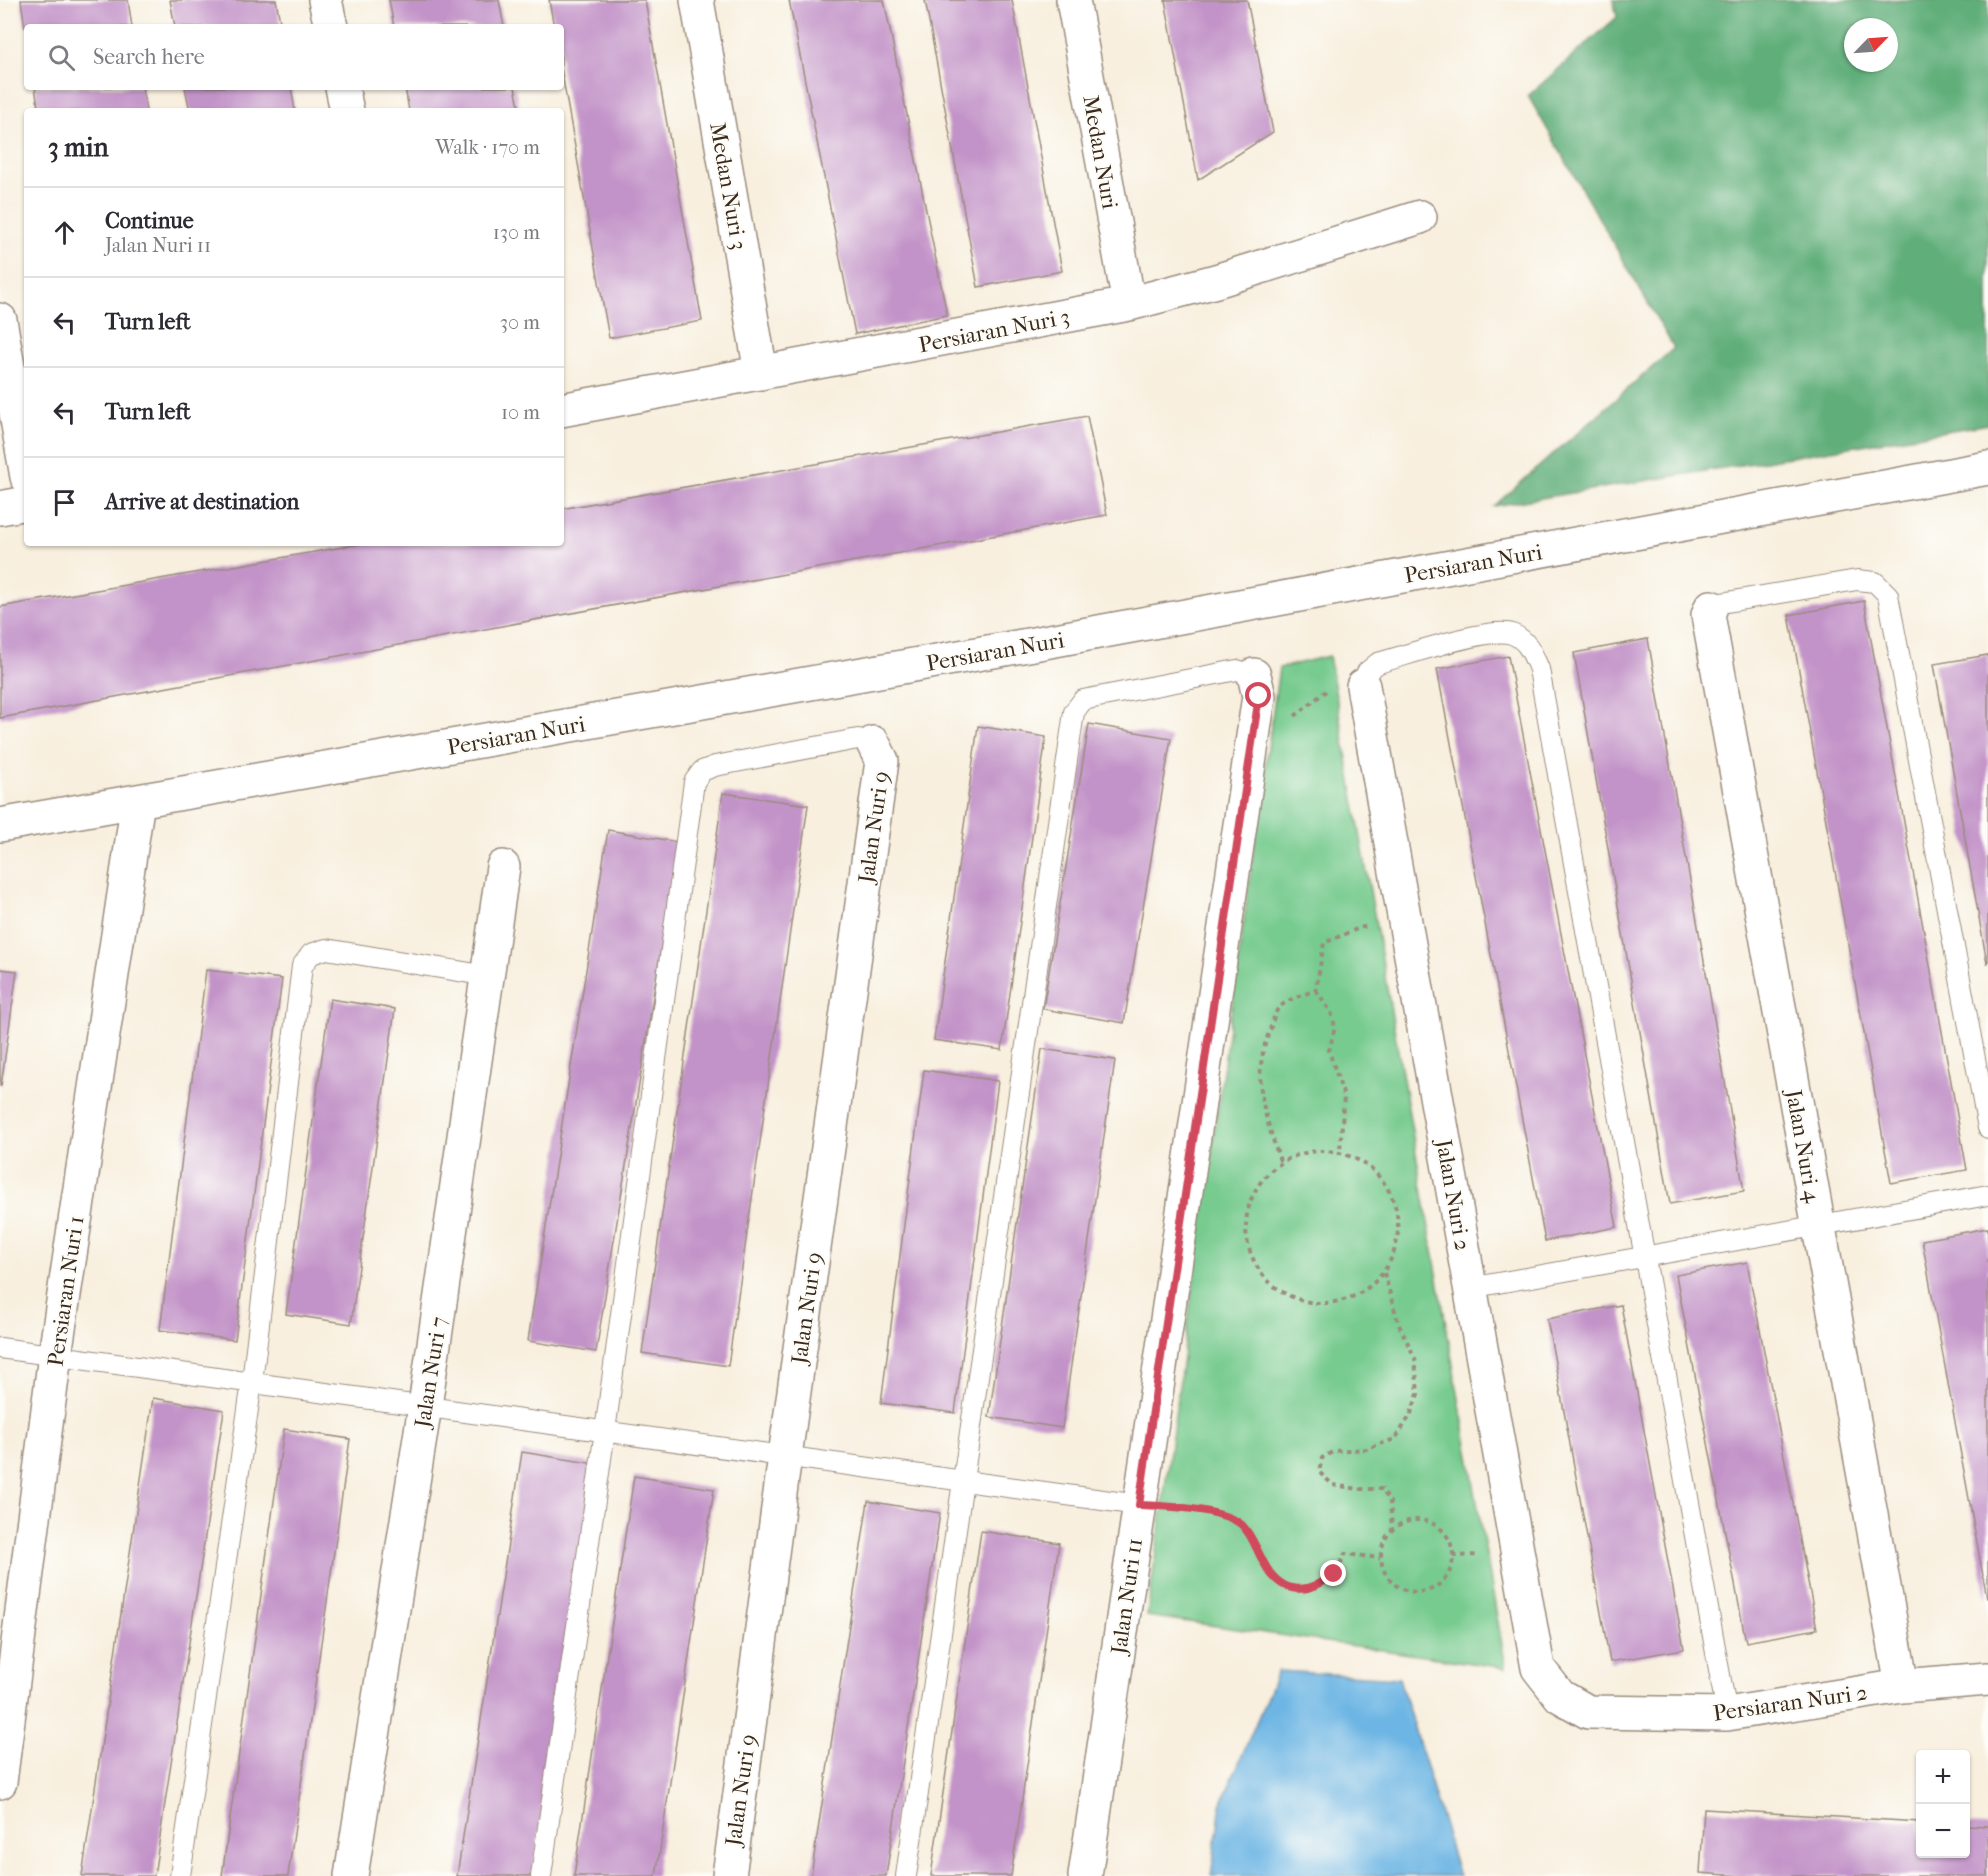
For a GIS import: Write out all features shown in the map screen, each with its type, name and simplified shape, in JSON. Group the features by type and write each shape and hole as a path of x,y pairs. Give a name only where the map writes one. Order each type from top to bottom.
{"street":[{"path":"326,0 330,24"},
{"name":"Medan Nuri 3","path":"697,0 761,373"},
{"name":"Medan Nuri","path":"1073,0 1129,304"},
{"path":"342,90 346,108"},
{"name":"Persiaran Nuri 3","path":"564,409 1129,304 1216,280 1420,217"},
{"path":"0,320 24,460"},
{"name":"Persiaran Nuri","path":"0,825 1028,645 1988,468"},
{"path":"0,508 24,504"},
{"name":"Jalan Nuri 4","path":"1711,607 1707,615 1902,1686"},
{"name":"Jalan Nuri 11","path":"1085,1876 1250,761 1259,696 1254,675"},
{"name":"Jalan Nuri 2","path":"1363,686 1538,1668 1560,1696"},
{"name":"Jalan Nuri 9","path":"729,1876 882,761 873,743"},
{"name":"Persiaran Nuri 1","path":"0,1782 55,1355 138,801"},
{"name":"Jalan Nuri 7","path":"351,1876 425,1406 503,867"},
{"name":"Persiaran Nuri 2","path":"1560,1696 1588,1712 1728,1714 1902,1686 1988,1679"}],"lane":[{"path":"1711,607 1721,603 1857,580 1875,582 1888,595 1988,1128"},
{"path":"1363,686 1366,672 1378,663 1487,633 1512,634 1528,644 1539,669 1728,1714"},
{"path":"906,1876 1074,712 1083,700 1237,670 1254,675"},
{"path":"541,1876 694,782 702,771 716,765 858,739 873,743"},
{"path":"180,1876 252,1382 302,966 311,954 326,950 488,976"},
{"path":"1470,1288 1988,1195"},
{"path":"0,1348 1139,1505"}],"path":[{"path":"1250,761 1302,709 1324,691 1363,686"},
{"path":"1340,1151 1344,1097 1329,1051 1335,1027 1331,1012 1316,990 1324,943 1363,927"},
{"path":"1280,1161 1262,1102 1260,1076 1266,1040 1278,1009 1294,998 1316,990"},
{"path":"1319,1149 1340,1151 1374,1169 1395,1201 1399,1238 1384,1273 1362,1293 1334,1304 1304,1302 1277,1290 1257,1267 1246,1240 1247,1210 1258,1182 1280,1161 1299,1153 1319,1149"},
{"path":"1384,1273 1399,1325 1415,1358 1418,1394 1410,1416 1395,1439 1366,1449 1334,1451 1322,1458 1319,1472 1333,1485 1359,1489 1382,1489 1390,1502 1392,1528"},
{"path":"1139,1505 1178,1507 1228,1518 1242,1525 1275,1578 1286,1586 1297,1589 1309,1589 1334,1574 1345,1554 1380,1558"},
{"path":"1407,1520 1424,1520 1439,1527 1450,1540 1453,1556 1450,1572 1440,1584 1426,1591 1410,1592 1395,1585 1384,1573 1380,1558 1383,1541 1392,1528 1407,1520"},
{"path":"1453,1556 1478,1555"}],"green space":[{"path":"1613,0 1988,0 1988,424 1494,506 1674,348 1528,96 1617,17"},
{"path":"1329,656 1506,1668 1147,1616 1279,668"}],"water":[{"path":"1278,1671 1399,1678 1459,1876 1211,1876 1221,1805"}],"building":[{"path":"21,0 128,0 132,24 25,24"},
{"path":"170,0 276,0 280,24 174,24"},
{"path":"389,0 499,0 503,24 393,24"},
{"path":"549,0 645,0 702,321 609,338 564,85 564,24 553,24"},
{"path":"789,0 884,0 947,315 855,334"},
{"path":"925,0 1012,0 1062,271 978,287"},
{"path":"1165,0 1247,0 1273,132 1198,180"},
{"path":"36,90 142,90 146,108 38,108"},
{"path":"186,90 292,90 294,108 189,108"},
{"path":"406,90 516,90 519,108 408,108"},
{"path":"1087,416 1107,515 0,718 0,607 349,546 564,546 564,508"},
{"path":"1864,601 1967,1170 1891,1183 1789,615"},
{"path":"1648,639 1744,1191 1670,1204 1574,653"},
{"path":"1988,655 1988,963 1987,963 1934,664"},
{"path":"1508,656 1617,1227 1545,1241 1437,669"},
{"path":"1089,724 1171,738 1124,1023 1043,1009"},
{"path":"978,726 1046,737 1002,1050 934,1040"},
{"path":"723,793 808,805 728,1366 642,1353"},
{"path":"608,830 678,842 596,1352 528,1341"},
{"path":"0,969 17,971 1,1086 0,1086"},
{"path":"206,970 282,979 235,1340 160,1330"},
{"path":"330,999 395,1009 351,1324 286,1314"},
{"path":"1042,1049 1115,1060 1062,1428 989,1417"},
{"path":"924,1070 998,1081 955,1413 881,1403"},
{"path":"1988,1228 1988,1598 1987,1598 1922,1240"},
{"path":"1747,1262 1817,1629 1746,1642 1676,1275"},
{"path":"1621,1305 1684,1649 1610,1662 1547,1319"},
{"path":"153,1398 224,1410 154,1876 82,1876"},
{"path":"284,1429 350,1439 288,1876 222,1876"},
{"path":"522,1452 596,1464 533,1876 457,1876"},
{"path":"634,1476 714,1489 656,1876 574,1876"},
{"path":"868,1501 940,1513 886,1876 811,1876"},
{"path":"981,1531 1059,1543 1011,1876 931,1876"},
{"path":"1704,1809 1916,1822 1916,1858 1970,1858 1970,1825 1988,1826 1988,1876 1741,1876 1700,1873"}],"route":[{"path":"1259,696 1139,1505 1178,1507 1228,1518 1242,1525 1253,1540 1264,1563 1275,1578 1286,1586 1309,1589 1334,1574"}]}
